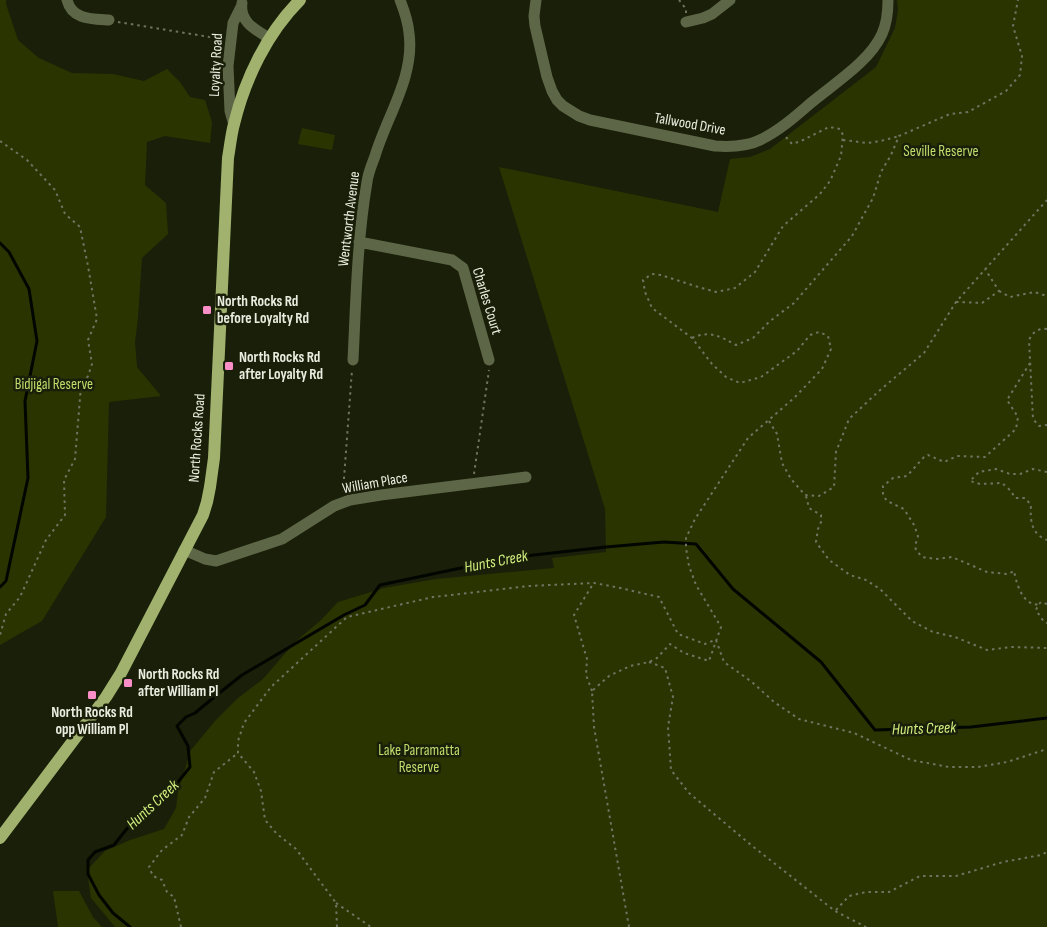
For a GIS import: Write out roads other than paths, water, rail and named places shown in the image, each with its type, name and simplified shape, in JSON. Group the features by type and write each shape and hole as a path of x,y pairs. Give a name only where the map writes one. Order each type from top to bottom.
{"main road":[{"name":"North Rocks Road","path":"0,838 106,696 121,673 205,508 213,474 228,158 234,125 249,78 269,38 300,0"}],"street":[{"path":"68,0 68,4 83,18 109,20"},
{"name":"Wentworth Avenue","path":"353,360 359,242 367,179 380,138 398,98 408,67 410,34 400,0"},
{"name":"Tallwood Drive","path":"536,0 534,16 547,76 557,100 563,106 579,116 590,120 726,147 760,140 782,127 858,65 872,50 882,34 887,15 888,0"},
{"path":"686,22 712,14 730,0"},
{"name":"Loyalty Road","path":"242,4 243,15 247,23 253,29 269,38"},
{"name":"Loyalty Road","path":"234,125 230,111 228,66 233,23 242,4"},
{"name":"Charles Court","path":"359,242 452,260 463,268 489,360"},
{"name":"William Place","path":"184,550 205,559 216,561 282,539 334,506 350,500 526,477"}],"waterway":[{"path":"0,243 9,252 29,289 37,341 25,401 28,478 6,581 0,587"},
{"name":"Hunts Creek","path":"130,927 113,913 99,895 88,874 88,860 95,852 114,845 129,826 178,782 190,767 188,746 177,726 186,717 195,713 242,675 344,615 365,605 380,585 504,559 534,555 664,542 696,544 733,589 821,662 875,730 971,727 1047,718"}],"place":[{"name":"North Rocks Rd before Loyalty Rd","path":"207,310"},
{"name":"North Rocks Rd after Loyalty Rd","path":"229,366"},
{"name":"North Rocks Rd after William Pl","path":"128,683"},
{"name":"North Rocks Rd opp William Pl","path":"92,695"}],"park label":[{"name":"Seville Reserve","path":"941,151"},
{"name":"Bidjigal Reserve","path":"54,384"},
{"name":"Lake Parramatta Reserve","path":"419,758"}]}
